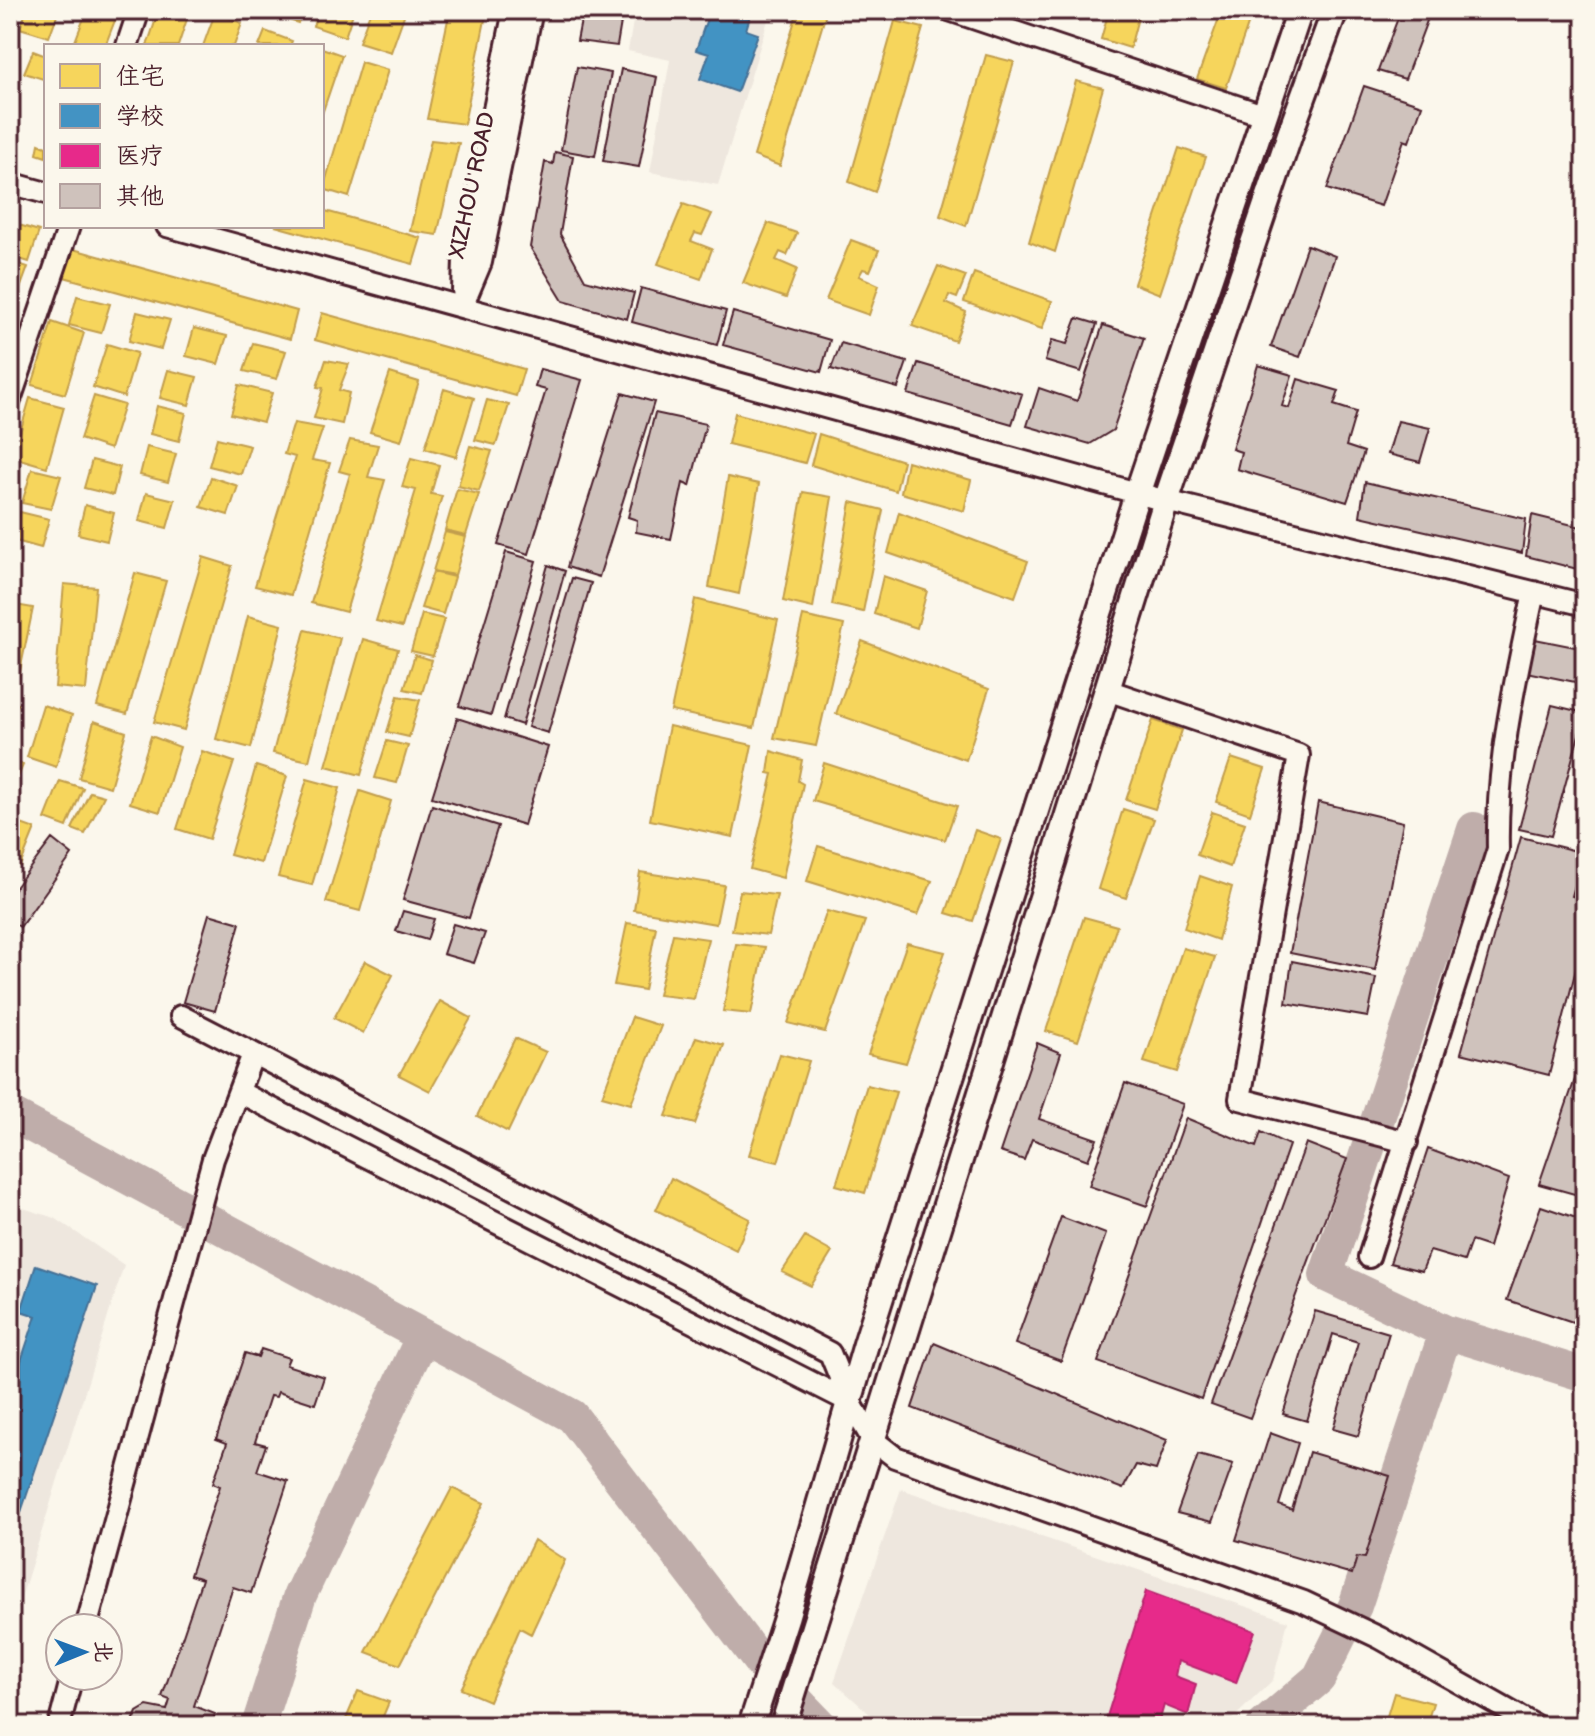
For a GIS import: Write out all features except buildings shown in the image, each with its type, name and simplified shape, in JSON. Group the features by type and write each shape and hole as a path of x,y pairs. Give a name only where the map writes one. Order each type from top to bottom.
{"main road":[{"path":"754,1717 871,1329 1138,491 1300,10"},
{"path":"783,1726 1166,501 1335,10"}],"street":[{"path":"128,44 139,10"},
{"name":"XIZHOU ROAD","path":"462,307 464,259 514,10"},
{"name":"XIZHOU ROAD","path":"462,307 481,262 532,10"},
{"path":"949,10 1263,115"},
{"path":"10,183 44,192"},
{"path":"10,400 68,228"},
{"path":"174,228 1166,501 1585,605"},
{"path":"1369,1257 1498,849 1499,790 1513,691 1534,592"},
{"path":"1107,690 1299,755 1240,1099 1406,1142"},
{"path":"181,1016 830,1353 850,1402 872,1439 895,1457 1304,1602 1380,1638 1536,1726"},
{"path":"90,1612 213,1159 253,1054"},
{"path":"239,1092 850,1402"},
{"path":"59,1726 68,1692"}],"shaded area":[{"path":"635,10 771,10 718,185 650,172 670,60 628,51"},
{"path":"10,1204 55,1218 124,1265 10,1634"},
{"path":"901,1489 1288,1621 1273,1680 1225,1726 883,1726 834,1682"}],"waterway":[{"path":"1446,1332 1326,1275 1474,829"},
{"path":"10,1114 572,1416 763,1666 821,1726"},
{"path":"1263,1726 1319,1678 1355,1606 1446,1332 1585,1375"},
{"path":"258,1726 300,1595 423,1336"}]}
